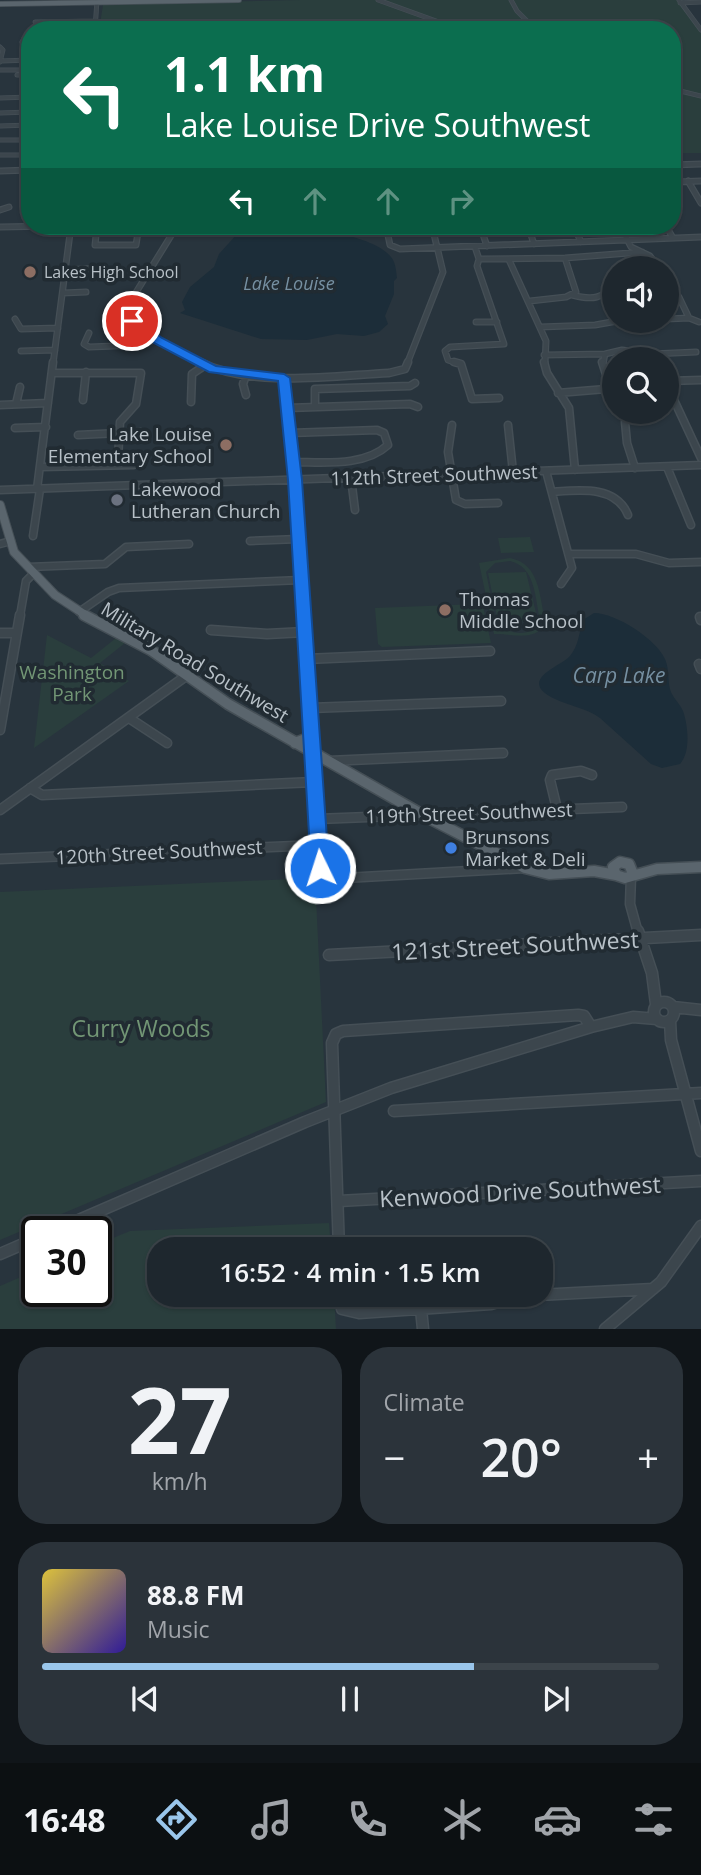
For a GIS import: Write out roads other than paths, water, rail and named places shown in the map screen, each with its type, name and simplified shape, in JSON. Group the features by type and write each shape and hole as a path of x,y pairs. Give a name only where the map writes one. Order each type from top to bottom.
{"main road":[{"path":"0,4 239,0"},
{"name":"Military Road Southwest","path":"0,505 15,552 55,596 141,645 312,754 525,868 549,874 616,872 623,862 632,872 701,864"},
{"path":"295,743 311,737"}],"street":[{"path":"378,0 435,21"},
{"path":"511,0 527,21"},
{"path":"96,21 97,1"},
{"path":"679,1 701,2"},
{"path":"679,1 700,29"},
{"path":"689,15 701,15"},
{"path":"0,48 3,50 0,62 21,61"},
{"path":"0,70 21,69"},
{"path":"681,91 701,96"},
{"path":"0,97 21,97"},
{"path":"0,113 21,112"},
{"path":"0,126 21,125"},
{"path":"0,140 21,140"},
{"path":"0,155 21,155"},
{"path":"681,165 701,164"},
{"path":"0,171 21,170"},
{"path":"681,181 701,181"},
{"path":"688,181 701,203"},
{"path":"0,210 9,207"},
{"path":"0,227 21,227"},
{"path":"33,536 70,235"},
{"path":"96,235 97,247 136,246 138,235"},
{"path":"172,235 125,312 132,321 156,340 204,366 218,371 284,378 389,373 405,369 443,272 435,235"},
{"path":"388,235 395,248 701,237"},
{"path":"483,235 486,246"},
{"path":"531,235 534,244"},
{"path":"578,235 581,242"},
{"path":"624,235 632,248 650,256"},
{"path":"475,247 479,259 476,262 503,345 445,349 447,358 461,364 473,399 499,398"},
{"path":"479,259 565,258 642,252"},
{"path":"565,258 576,288 572,295"},
{"path":"509,260 517,282 530,301 546,343 544,355 547,373 570,410 570,445 575,470"},
{"path":"66,270 100,268"},
{"path":"63,293 86,292"},
{"path":"530,301 572,295 591,298 602,296"},
{"path":"680,297 689,318"},
{"path":"679,318 699,322"},
{"path":"15,319 20,329 58,328"},
{"path":"476,322 497,322"},
{"path":"540,327 602,324"},
{"path":"89,333 85,336 85,346 142,345 156,340"},
{"path":"21,351 55,350"},
{"path":"679,354 696,352"},
{"path":"544,355 602,354"},
{"path":"191,402 192,374 204,366"},
{"path":"83,400 86,372"},
{"path":"52,373 139,372 142,375 136,404 121,419 118,459 115,464"},
{"path":"246,375 243,384 246,394"},
{"path":"284,378 295,480 318,845 323,876 358,878 525,868"},
{"path":"679,382 701,380"},
{"path":"315,407 314,390 410,386 415,383"},
{"path":"16,404 20,387"},
{"path":"558,393 602,390"},
{"path":"0,405 48,403"},
{"path":"287,408 410,404 418,407"},
{"path":"679,409 701,458"},
{"path":"625,424 627,443 635,468"},
{"path":"452,425 448,446 456,500 460,503 498,503"},
{"path":"508,425 513,472"},
{"path":"15,428 46,427"},
{"path":"290,433 382,431 387,439 387,448 363,459 293,462"},
{"path":"78,435 140,432"},
{"path":"41,467 134,465"},
{"name":"112th Street Southwest","path":"0,490 701,465"},
{"path":"667,467 691,525"},
{"path":"546,471 569,554 571,572 561,584"},
{"path":"351,478 355,510"},
{"path":"552,492 586,491 610,497 626,508 628,515"},
{"path":"610,497 620,491"},
{"path":"250,541 299,539"},
{"path":"0,544 10,541"},
{"path":"0,730 16,632 26,581 31,571 104,564 112,560 118,550 126,547 189,544"},
{"path":"569,554 636,554 669,563 701,562"},
{"path":"79,612 108,592 122,587 301,580"},
{"path":"211,630 267,634 305,632"},
{"path":"0,633 16,632"},
{"path":"306,659 490,651"},
{"path":"0,664 10,663"},
{"path":"0,810 186,676"},
{"path":"310,708 501,701"},
{"path":"129,718 167,743"},
{"path":"326,761 503,753"},
{"path":"557,809 550,780 552,775 581,771 592,775"},
{"path":"30,788 42,794 314,782"},
{"name":"119th Street Southwest","path":"317,819 622,807"},
{"name":"120th Street Southwest","path":"0,859 318,845"},
{"path":"616,872 629,893 701,1151"},
{"path":"629,893 632,872"},
{"name":"121st Street Southwest","path":"329,955 701,935"},
{"path":"662,1005 665,1019"},
{"path":"88,1216 336,1109 431,1074 633,1017 662,1005 700,1010"},
{"path":"633,1017 665,1019 700,1010"},
{"path":"339,1237 332,1043 336,1034 343,1031 578,1015 584,1016 592,1027"},
{"path":"394,1111 701,1093"},
{"name":"Kenwood Drive Southwest","path":"339,1201 701,1181"},
{"path":"605,1329 653,1289 701,1227"},
{"path":"0,1254 21,1245"},
{"path":"342,1307 359,1313 421,1310 491,1304 519,1296 653,1289"},
{"path":"421,1310 423,1329"}],"water":[{"name":"Lake Louise","path":"236,235 345,235 367,242 381,248 393,259 396,267 394,294 385,316 388,324 379,332 364,336 337,334 307,340 261,339 180,313 185,310 182,302 190,287 214,267 219,254"},
{"name":"Carp Lake","path":"594,613 613,617 634,628 653,643 665,659 671,692 683,711 688,738 686,753 680,764 662,768 651,764 600,718 555,699 539,686 544,674 570,656 577,643 583,620"}],"place":[{"name":"Lakes High School","path":"30,272"},
{"name":"Lake Louise Elementary School","path":"226,445"},
{"name":"Lakewood Lutheran Church","path":"117,500"},
{"name":"Thomas Middle School","path":"445,610"},
{"name":"Brunsons Market & Deli","path":"451,848"}],"park label":[{"name":"Washington Park","path":"72,683"},
{"name":"Curry Woods","path":"141,1028"}]}
